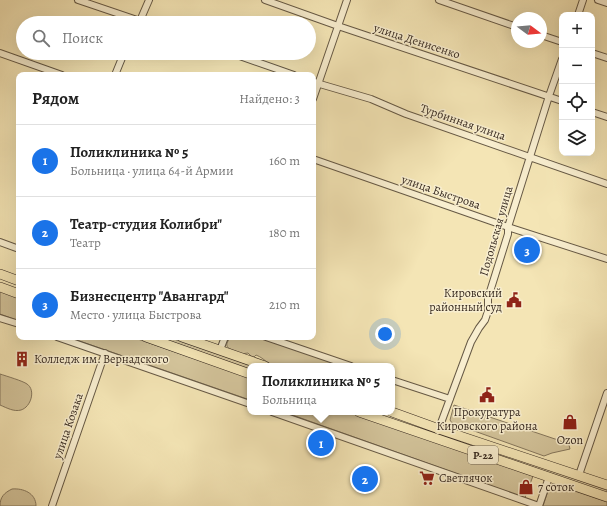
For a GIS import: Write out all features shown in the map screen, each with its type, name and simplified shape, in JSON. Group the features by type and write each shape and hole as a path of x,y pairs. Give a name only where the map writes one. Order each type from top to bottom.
{"highway":[{"path":"0,274 16,280"},
{"path":"0,287 16,293"},
{"path":"154,340 247,373"},
{"path":"191,340 257,363"},
{"name":"Р-22","path":"395,413 607,485"},
{"name":"Р-22","path":"368,415 607,497"}],"street":[{"path":"78,0 124,16"},
{"path":"143,16 149,0"},
{"name":"улица Денисенко","path":"265,0 310,16"},
{"path":"316,83 347,0"},
{"path":"439,0 511,25"},
{"path":"579,12 583,0"},
{"path":"598,0 607,3"},
{"name":"улица Денисенко","path":"316,18 559,100"},
{"path":"547,37 559,41"},
{"path":"0,53 16,59"},
{"path":"595,54 607,58"},
{"path":"20,60 54,72"},
{"path":"116,72 121,60"},
{"path":"251,60 285,72"},
{"name":"Подольская улица","path":"436,438 471,342 485,320 488,311 488,298 508,234 508,227 559,68"},
{"name":"Турбинная улица","path":"316,83 371,99 406,114 607,184"},
{"path":"595,113 607,118"},
{"name":"улица Быстрова","path":"316,160 508,227 607,259"},
{"path":"0,242 16,248"},
{"path":"0,318 16,323"},
{"path":"66,340 247,403"},
{"path":"220,350 224,340"},
{"path":"275,340 342,363"},
{"name":"улица Козака","path":"52,506 106,353"},
{"path":"395,381 450,399"},
{"path":"579,475 607,393"},
{"path":"281,415 539,506 549,477"}],"shaded area":[{"path":"0,291 16,297 16,320 0,314"},
{"path":"77,340 141,340 247,377 247,399"},
{"path":"167,340 177,340 247,364 247,368"},
{"path":"229,340 269,340 336,363 268,363 256,355 254,357 248,353 241,354 230,349 227,346"},
{"path":"0,374 22,381 30,387 32,394 30,402 27,406 21,410 16,410 0,405"},
{"path":"454,405 558,440 569,445 570,449 544,456 452,423 450,420"},
{"path":"292,415 358,415 533,476 530,484 524,482 521,490 527,492 525,498"},
{"path":"447,435 607,490 607,493 446,437"},
{"path":"554,485 607,502 607,506 543,506 549,488"},
{"path":"12,489 20,489 28,492 34,498 36,506 0,506 3,496"}],"place":[{"name":"Бизнесцентр \"Авангард\"","path":"527,250"},
{"name":"Кировский районный суд","path":"514,300"},
{"name":"Колледж им. Вернадского","path":"22,359"},
{"name":"Прокуратура Кировского района","path":"487,395"},
{"name":"Ozon","path":"570,422"},
{"name":"Поликлиника № 5","path":"321,443"},
{"name":"Светлячок","path":"427,478"},
{"name":"Театр-студия Колибри\"","path":"365,479"},
{"name":"7 соток","path":"526,487"}]}
